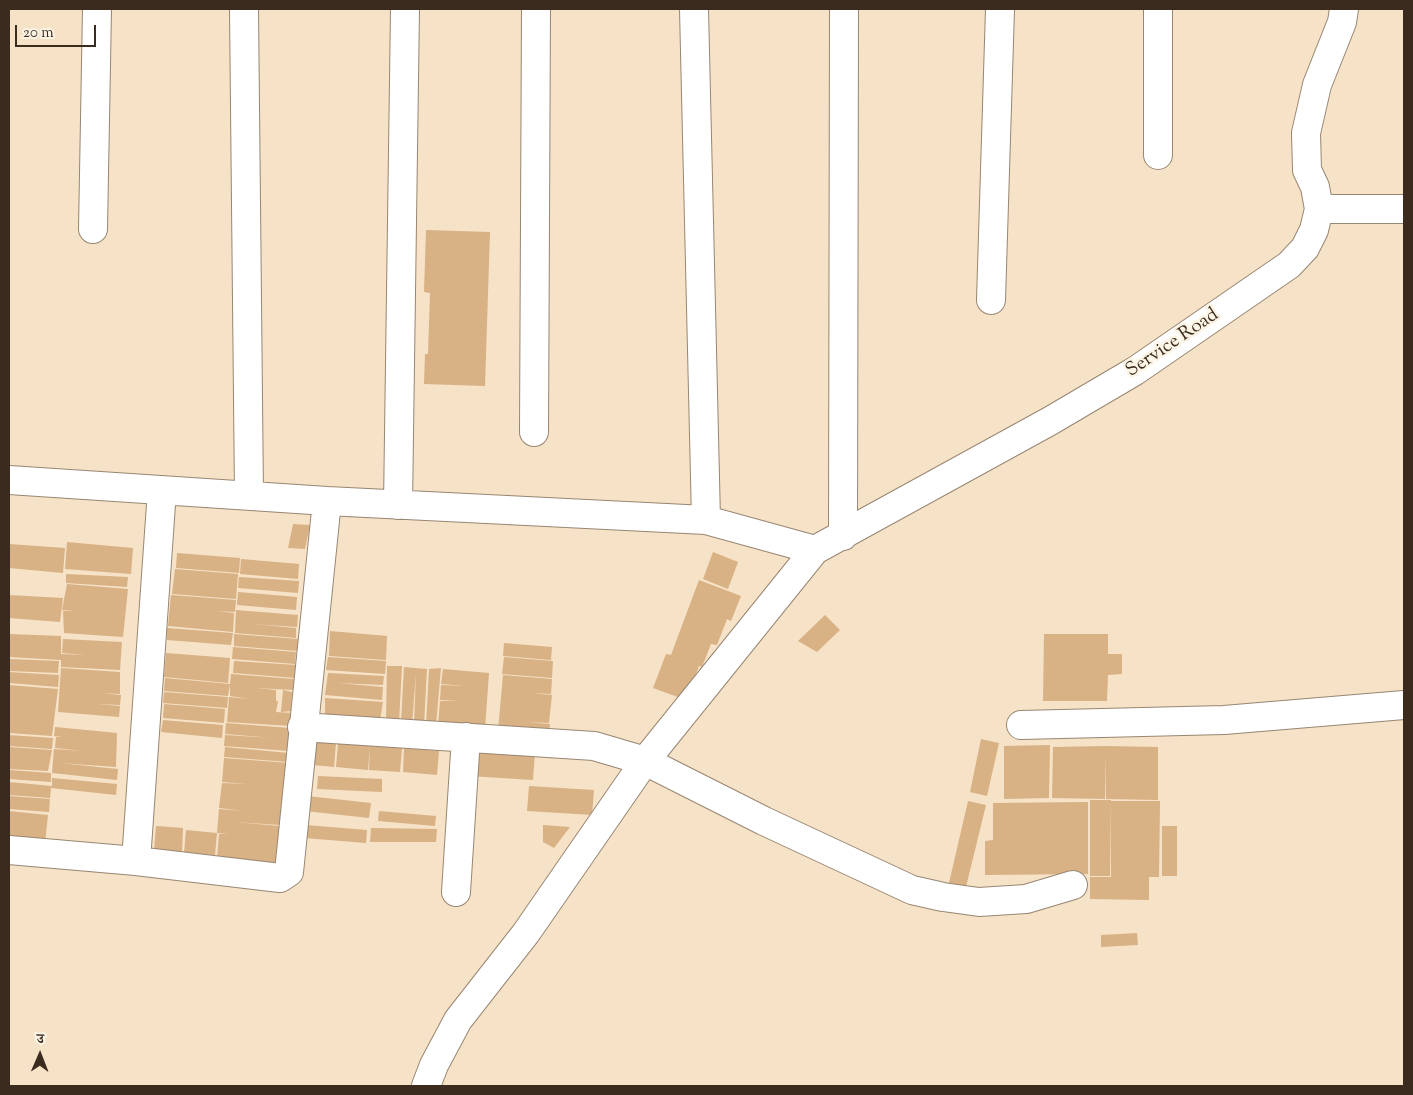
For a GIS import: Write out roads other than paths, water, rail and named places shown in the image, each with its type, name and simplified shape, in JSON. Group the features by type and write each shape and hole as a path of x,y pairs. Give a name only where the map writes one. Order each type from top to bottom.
{"street":[{"path":"94,229 97,9"},
{"path":"244,9 249,494"},
{"path":"398,505 405,9"},
{"path":"534,432 536,9"},
{"path":"694,9 706,520"},
{"path":"843,536 844,9"},
{"path":"991,300 1000,9"},
{"path":"1158,9 1158,155"},
{"name":"Service Road","path":"815,550 1050,421 1126,376 1281,271 1305,248 1314,230 1319,209 1315,187 1308,170 1306,134 1317,85 1342,22 1344,9"},
{"path":"1319,209 1404,209"},
{"path":"9,480 249,494 326,501 706,520 815,550 645,761 526,933 458,1020 434,1065 426,1086"},
{"path":"136,861 162,490"},
{"path":"9,850 136,861 280,878 289,872 326,501"},
{"path":"1021,725 1224,720 1404,705"},
{"path":"302,727 594,746 645,761 764,821 912,890 979,902 1026,899 1073,885"},
{"path":"456,892 466,737"}]}
